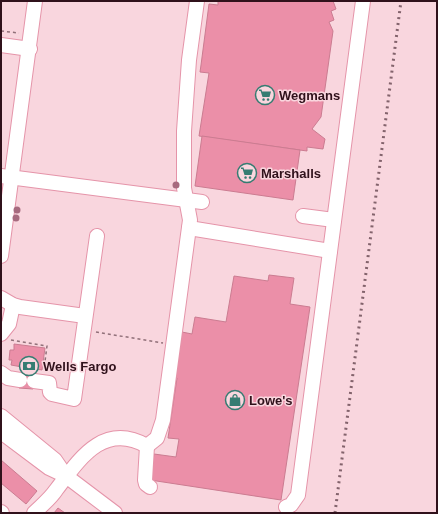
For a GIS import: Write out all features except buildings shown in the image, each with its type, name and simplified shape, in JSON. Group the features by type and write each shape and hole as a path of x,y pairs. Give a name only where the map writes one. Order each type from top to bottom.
{"street":[{"path":"1,256 7,176 30,50 36,1"},
{"path":"150,487 146,484 145,480 148,446 157,438 163,420 190,220 185,200 184,131 189,60 197,1"},
{"path":"286,507 291,505 298,496 363,1"},
{"path":"1,45 30,50"},
{"path":"7,176 202,202"},
{"path":"303,216 334,220"},
{"path":"189,228 330,251"},
{"path":"1,373 8,378 48,383 52,394 74,399 97,236"},
{"path":"1,298 13,305 86,316"},
{"path":"5,334 13,305"},
{"path":"1,416 55,460 66,476"},
{"path":"1,432 49,468 66,476 115,513"},
{"path":"34,513 54,492 81,458 99,444 113,439 124,438 137,440 148,446"}],"path":[{"path":"1,31 22,35"},
{"path":"5,334 47,346 44,369"}],"railway":[{"path":"335,513 401,1"}],"place":[{"name":"Wegmans","path":"265,95"},
{"name":"Marshalls","path":"247,173"},
{"name":"Wells Fargo","path":"29,366"},
{"name":"Lowe's","path":"235,400"}]}
